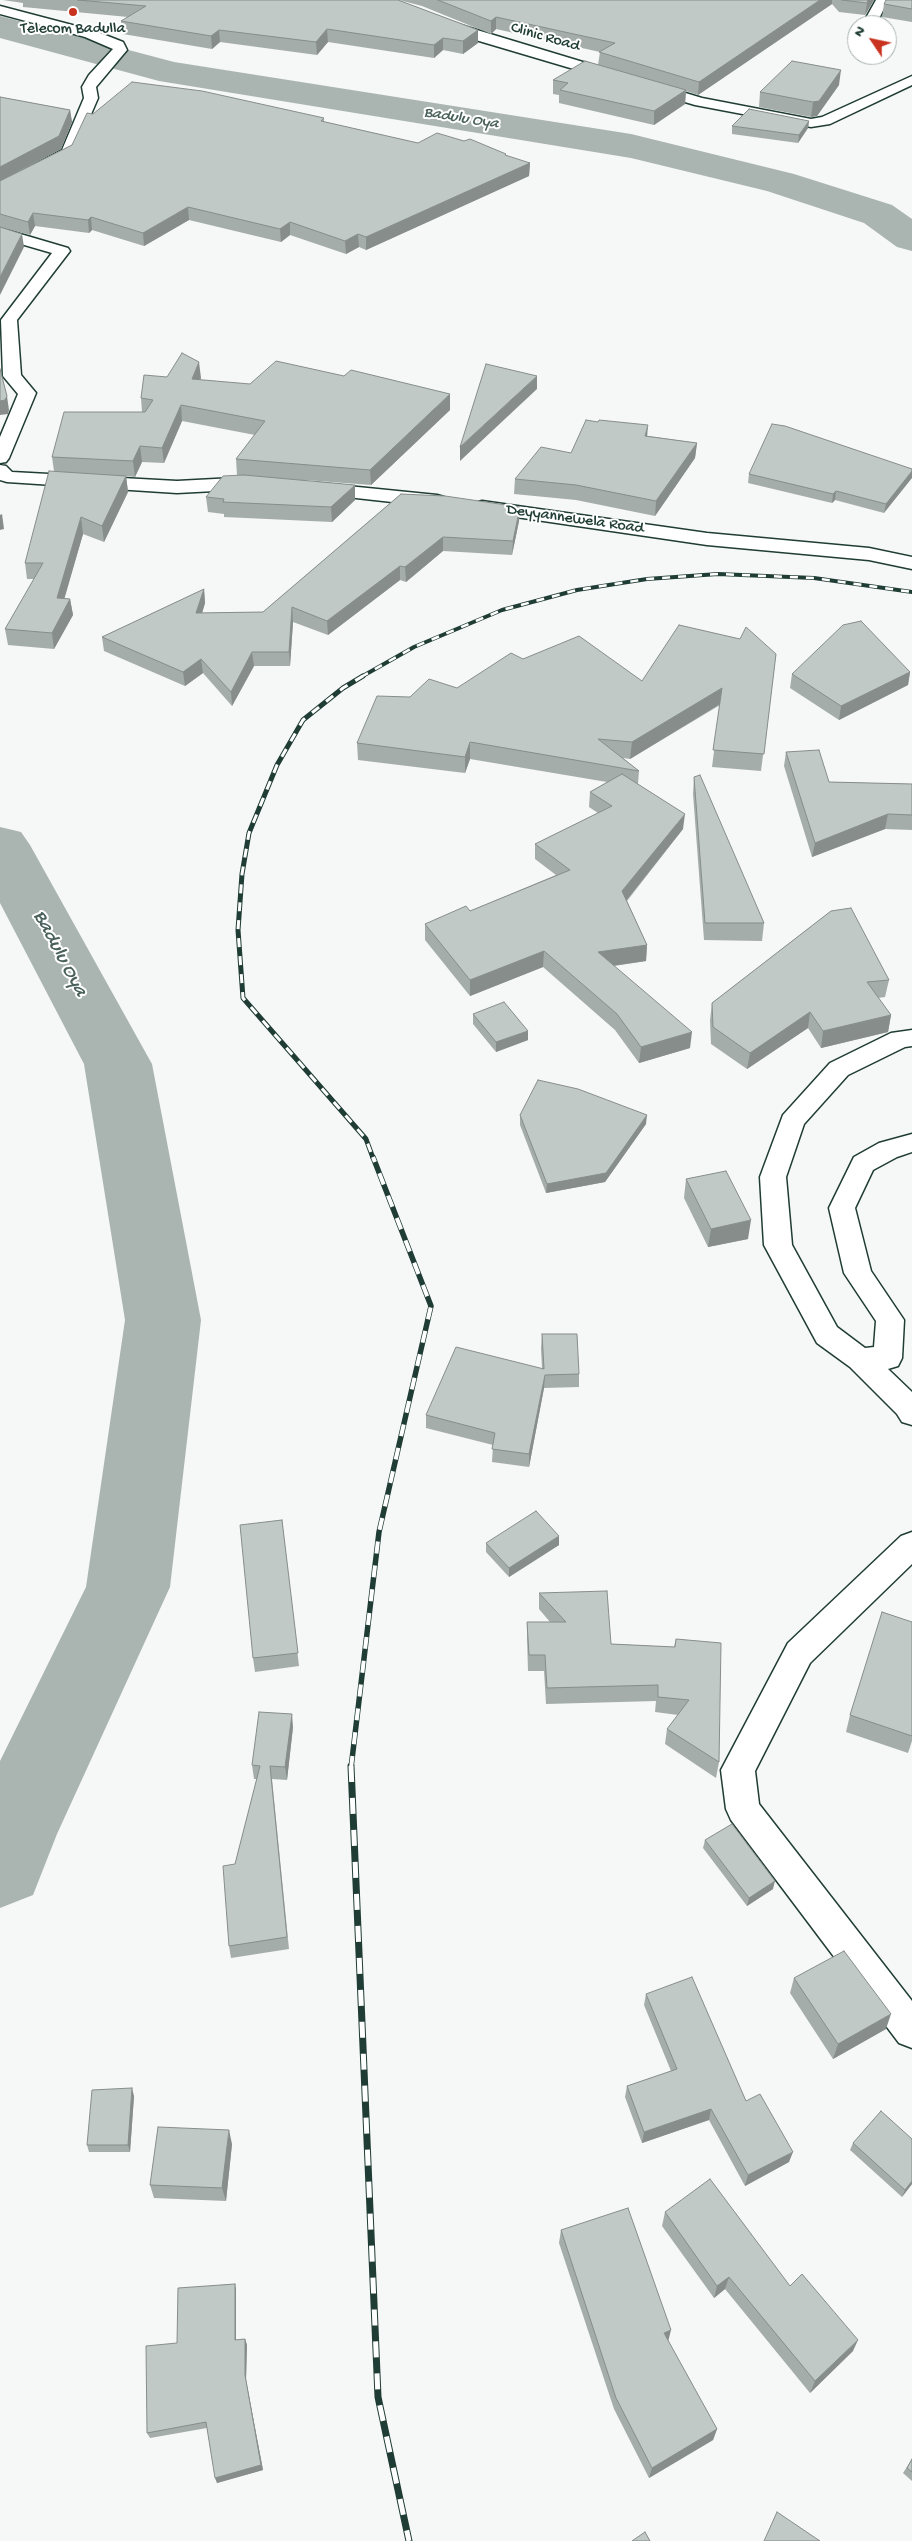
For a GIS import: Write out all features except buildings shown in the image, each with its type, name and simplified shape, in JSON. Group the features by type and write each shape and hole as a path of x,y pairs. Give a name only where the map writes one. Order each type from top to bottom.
{"street":[{"path":"875,15 882,0"},
{"path":"0,10 90,34 118,45 120,50 94,78 90,87 91,98 68,153 0,189"},
{"name":"Clinic Road","path":"434,19 474,35 700,102 811,123 825,121 912,80"},
{"path":"0,233 62,251 9,320 12,376 27,394 0,458"},
{"path":"0,470 7,477 157,486 245,482 274,485"},
{"name":"Deyyannewela Road","path":"303,487 400,496 707,538 869,554 912,563"},
{"path":"912,1038 900,1039 839,1070 792,1121 774,1177 778,1245 827,1335 860,1359 910,1407 912,1414"},
{"path":"860,1359 888,1358 890,1320 858,1273 842,1208 863,1164 888,1150 912,1143"},
{"path":"912,1545 799,1653 738,1770 743,1809 912,2030"}],"waterway":[{"name":"Badulu Oya","path":"0,27 172,73 631,146 780,182 878,214 912,238"},
{"path":"0,845 118,1064 163,1320 128,1587 12,1832 0,1865"}],"railway":[{"path":"361,677 414,647 502,610 577,590 647,579 718,574 814,578 912,592"},
{"path":"363,676 343,688 303,720 277,765 249,833 242,874 238,930 243,998 366,1139 373,1158"},
{"path":"351,1767 379,1532 431,1306 373,1157"},
{"path":"351,1767 378,2397 409,2541"}],"place":[{"name":"Telecom Badulla","path":"73,12"}]}
